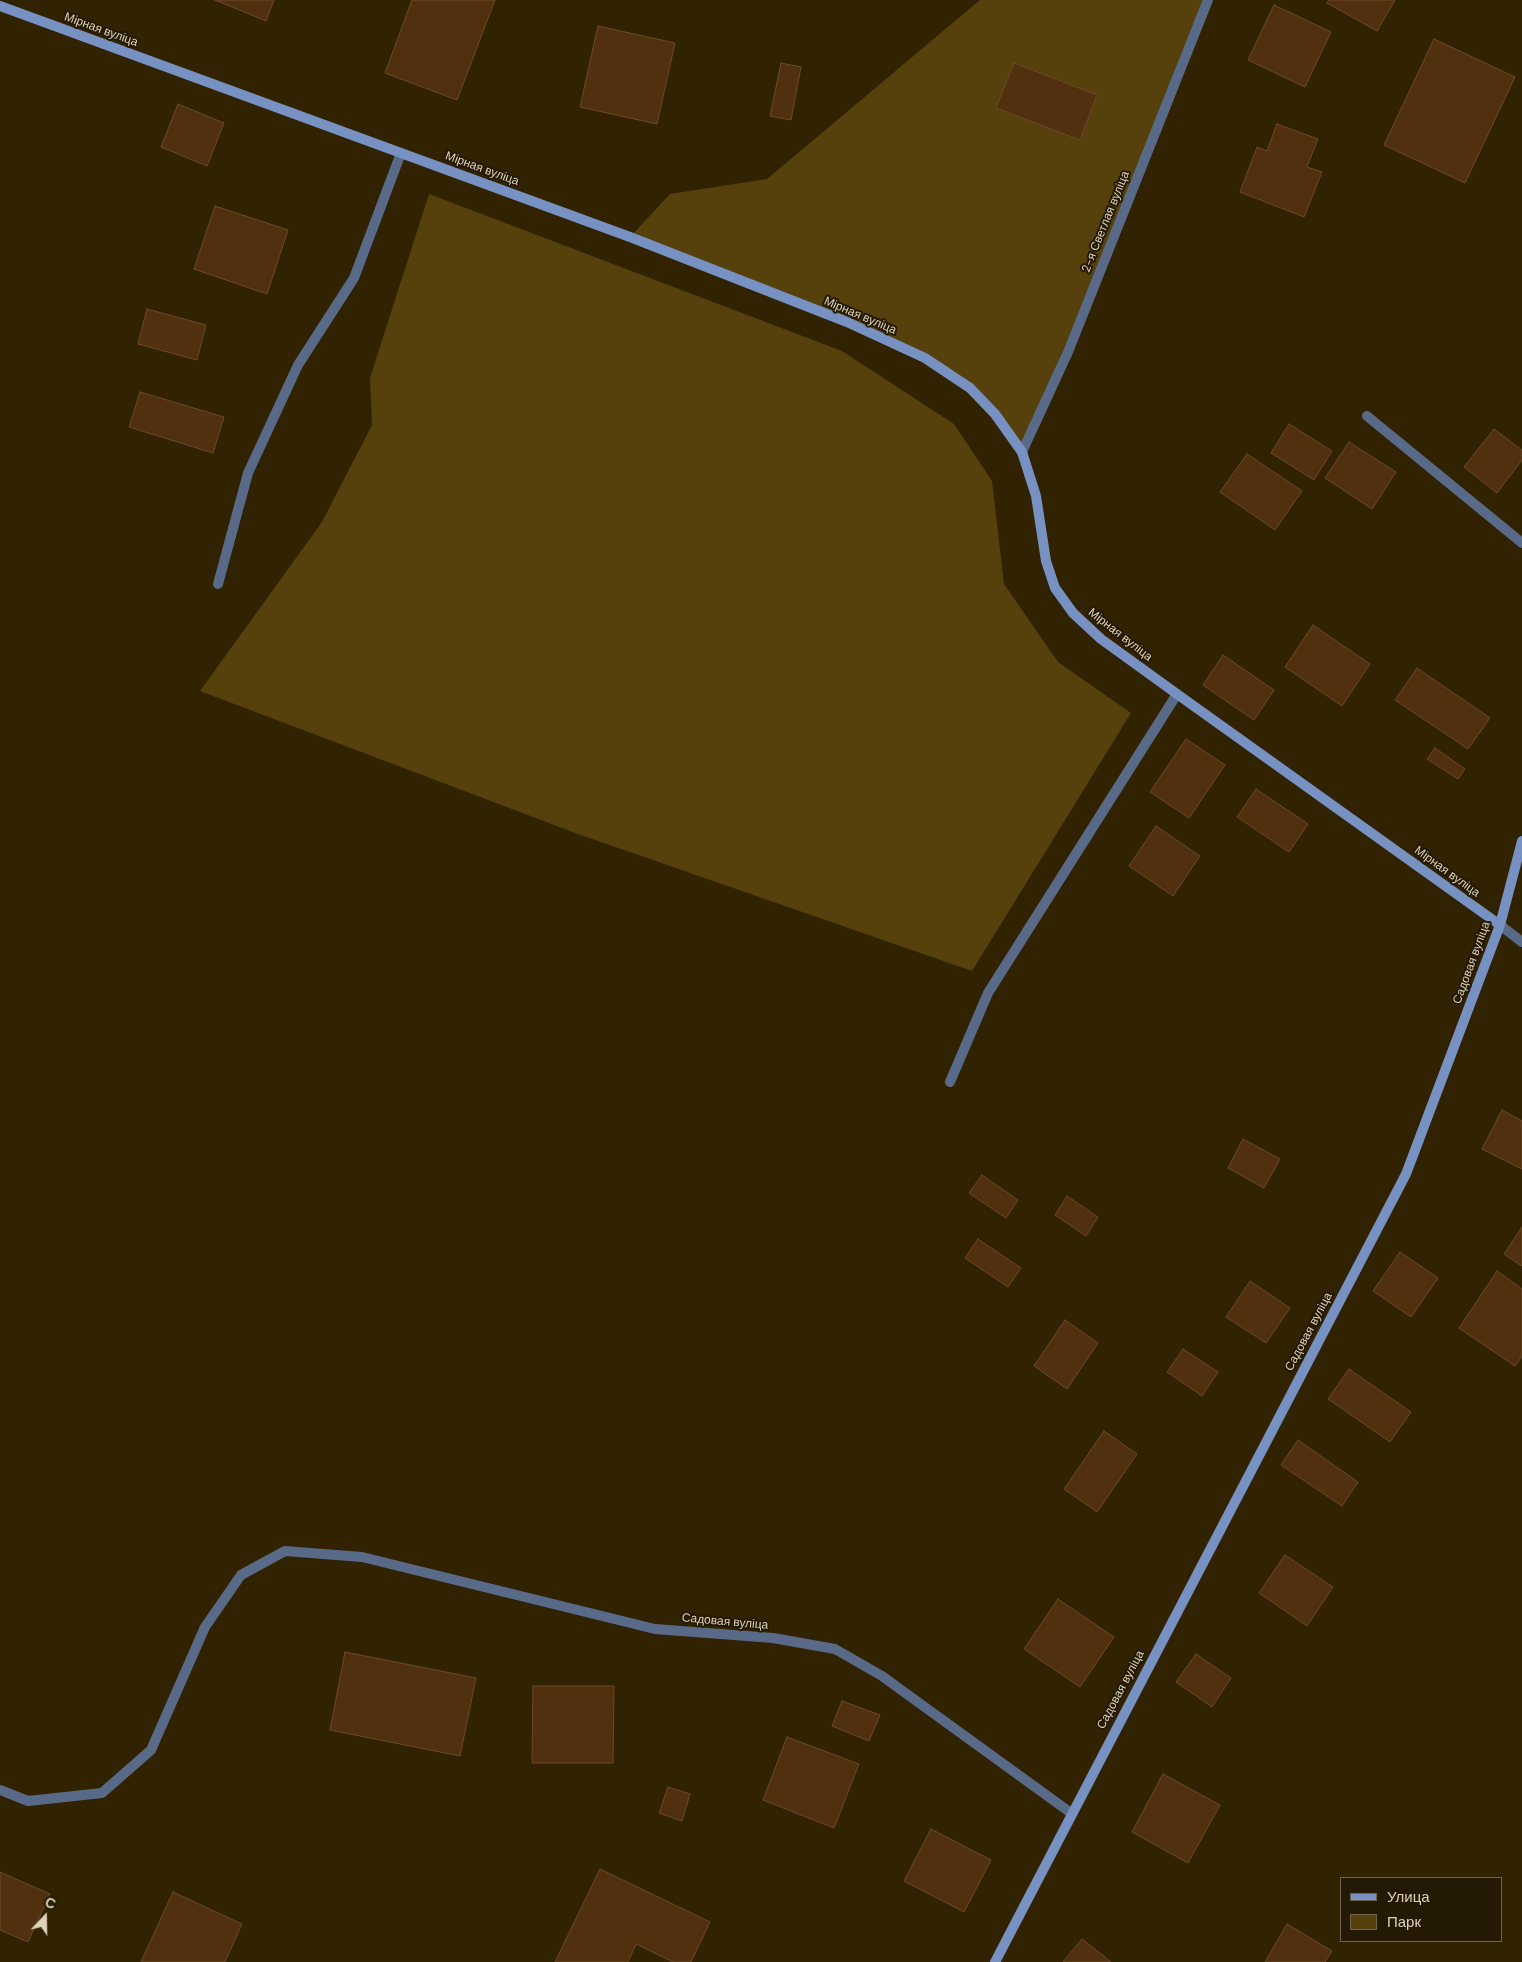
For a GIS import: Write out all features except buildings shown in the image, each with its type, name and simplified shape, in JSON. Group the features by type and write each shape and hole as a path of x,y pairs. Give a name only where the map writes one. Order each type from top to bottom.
{"street":[{"name":"2-я Светлая вуліца","path":"1022,452 1068,352 1208,0"},
{"name":"Мірная вуліца","path":"0,6 640,241 847,322 925,358 970,388 995,414 1022,452 1036,496 1046,561 1055,588 1073,613 1101,639 1500,925"},
{"path":"218,584 248,473 298,365 354,278 401,153"},
{"path":"1367,416 1522,543"},
{"path":"950,1082 988,993 1177,694"},
{"name":"Садовая вуліца","path":"994,1962 1406,1174 1500,925 1522,842"},
{"path":"1500,925 1522,942"},
{"name":"Садовая вуліца","path":"0,1790 28,1800 102,1793 151,1750 205,1627 242,1575 285,1551 362,1557 655,1629 773,1638 835,1649 882,1676 1070,1814"}],"green space":[{"path":"980,0 1205,0 1022,452 995,414 925,358 630,237 670,194 767,179"},
{"path":"429,194 842,351 954,424 992,481 1004,584 1058,662 1131,713 972,971 578,834 200,691 322,522 372,425 370,378"}]}
